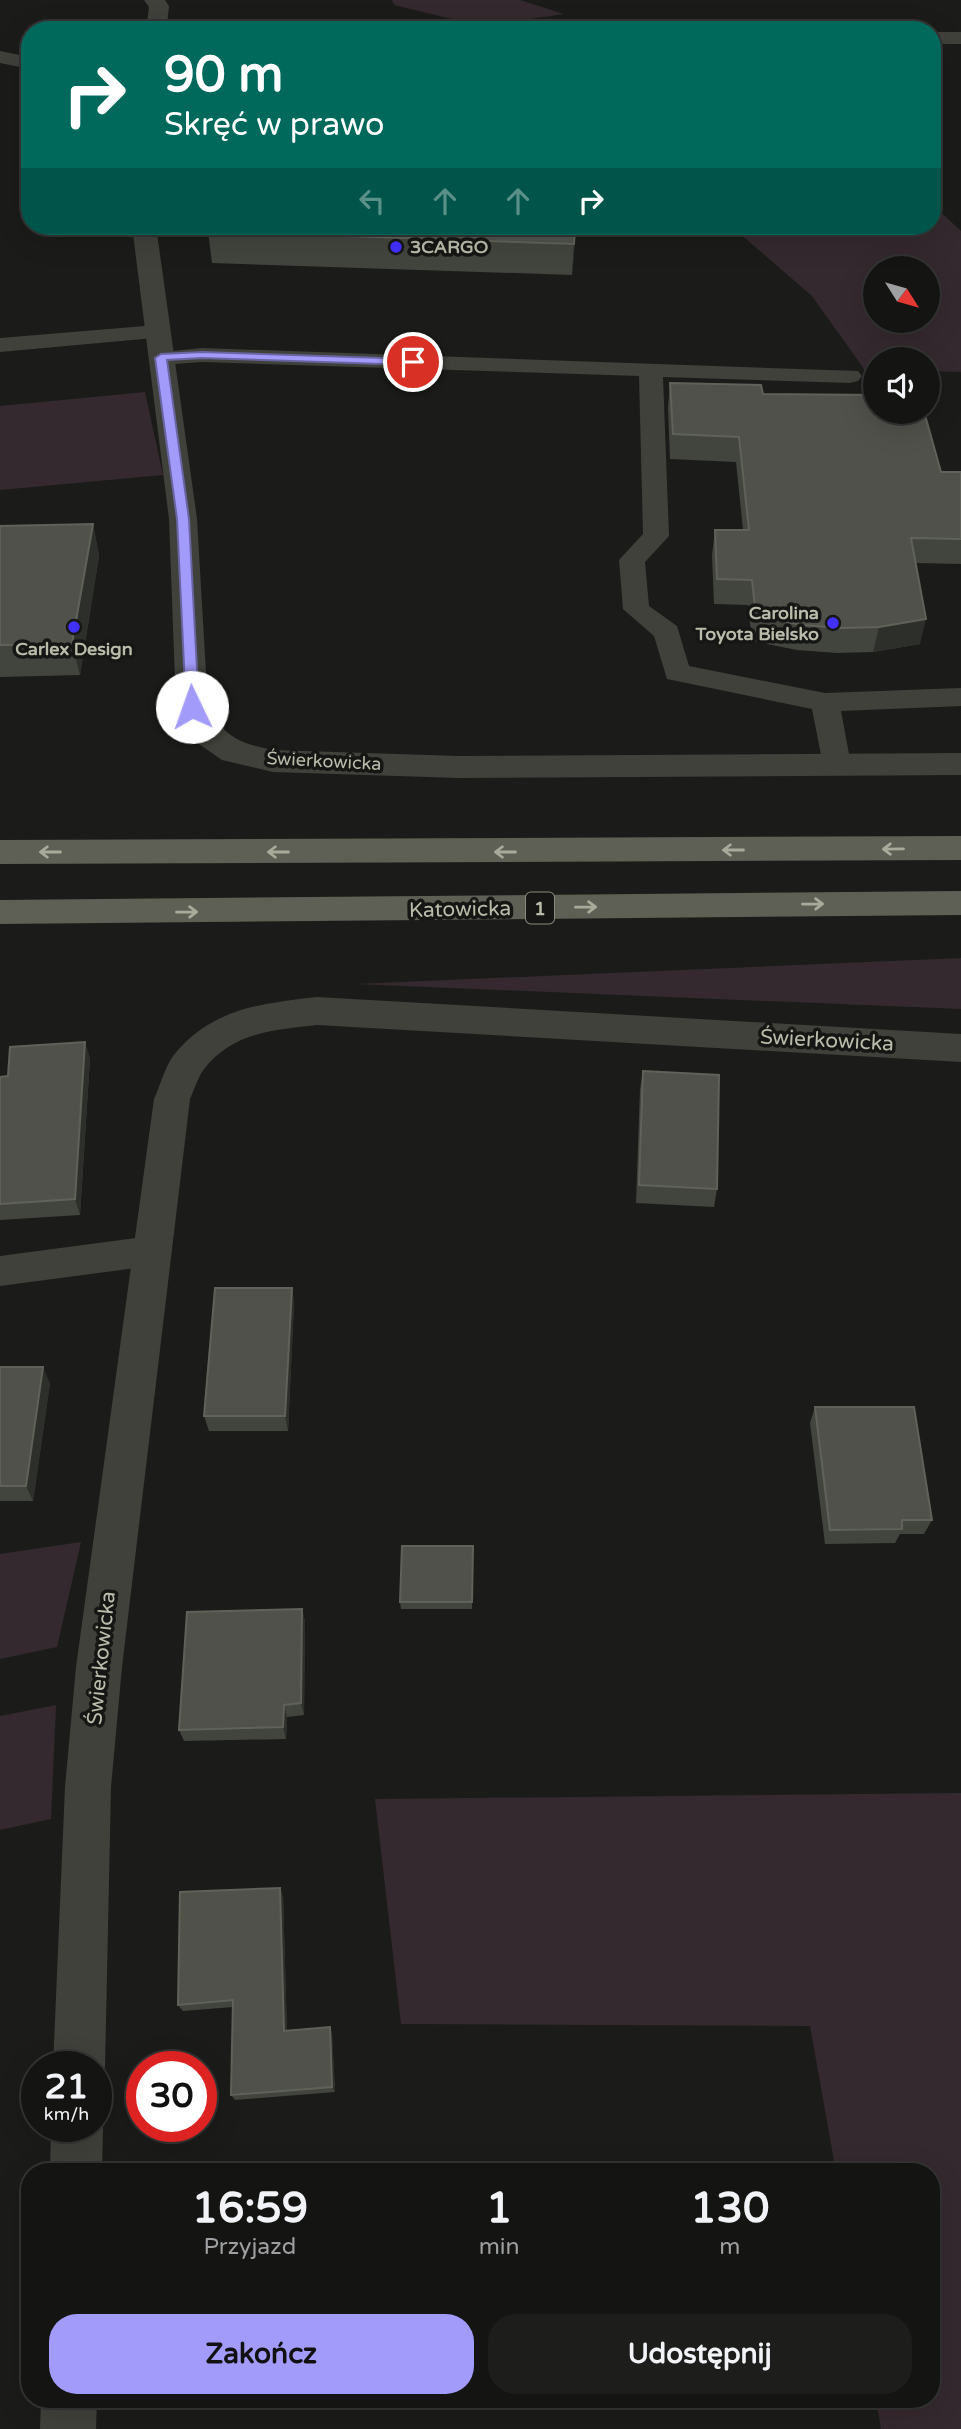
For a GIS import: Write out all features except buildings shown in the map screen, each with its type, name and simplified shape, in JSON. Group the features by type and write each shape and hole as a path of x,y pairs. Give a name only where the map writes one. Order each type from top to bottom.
{"main road":[{"path":"0,852 961,848"},
{"name":"Katowicka","path":"0,912 961,903"}],"street":[{"path":"154,0 159,6 157,21"},
{"path":"941,38 961,38"},
{"name":"Świerkowicka","path":"145,235 183,519 192,707 207,734 233,752 273,761 459,767 961,764"},
{"name":"Świerkowicka","path":"80,2051 88,1787 99,1667 172,1099 189,1061 225,1029 273,1016 317,1011 961,1048"},
{"path":"76,2163 77,2142"},
{"path":"68,2429 69,2408"}],"lane":[{"path":"0,57 21,62"},
{"path":"0,345 159,345 202,355 850,376"},
{"path":"650,370 656,536 632,560 636,609 667,632 677,673 825,702 961,697"},
{"path":"825,702 837,765"},
{"path":"0,1271 151,1251"}],"shaded area":[{"path":"392,0 520,0 564,14 516,21 460,21 394,5"},
{"path":"941,212 961,231 961,372 940,371 940,347 863,347 863,368 812,296 741,235 941,235"},
{"path":"145,392 163,475 0,490 0,406"},
{"path":"961,958 961,1009 354,984"},
{"path":"81,1542 57,1647 0,1659 0,1554"},
{"path":"56,1705 51,1819 0,1830 0,1716"},
{"path":"961,1793 961,2429 881,2429 878,2408 940,2408 940,2163 834,2163 810,2026 401,2024 375,1799"}],"place":[{"name":"3CARGO","path":"396,247"},
{"name":"Carolina Toyota Bielsko","path":"833,623"},
{"name":"Carlex Design","path":"74,627"}],"route":[{"path":"192,707 183,519 161,358 202,355 413,362"}]}
